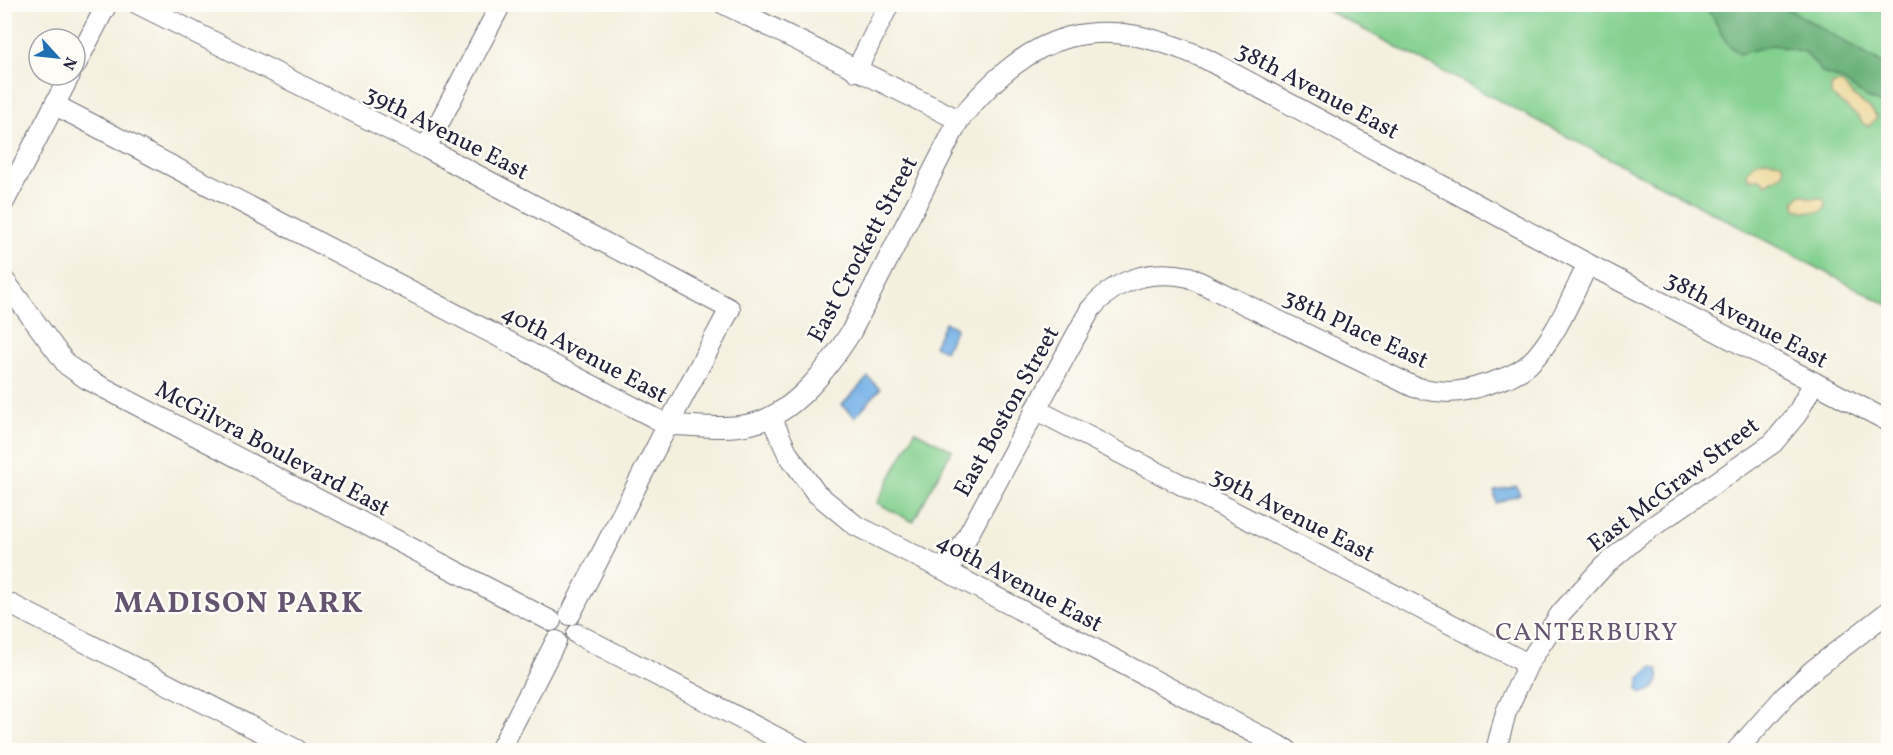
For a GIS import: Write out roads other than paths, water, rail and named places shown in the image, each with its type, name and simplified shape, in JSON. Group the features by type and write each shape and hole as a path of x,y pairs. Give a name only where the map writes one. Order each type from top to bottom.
{"street":[{"path":"87,43 107,4"},
{"name":"39th Avenue East","path":"138,4 426,148 730,309 668,425"},
{"path":"426,148 501,4"},
{"path":"724,4 959,120"},
{"path":"856,71 889,4"},
{"name":"38th Avenue East","path":"959,120 977,98 1014,63 1052,43 1092,32 1120,32 1163,42 1206,58 1588,264 1888,421"},
{"path":"4,202 64,87"},
{"name":"40th Avenue East","path":"55,105 668,425 729,426 750,424 771,417 788,454 816,493 855,525 1287,750"},
{"name":"East Crockett Street","path":"771,417 794,400 814,380 834,358 851,332 959,120"},
{"name":"38th Place East","path":"1121,285 1143,275 1168,272 1189,277 1414,387 1442,393 1468,391 1504,379 1528,365 1551,338 1588,264"},
{"name":"McGilvra Boulevard East","path":"4,280 67,365 87,379 550,621"},
{"name":"East Boston Street","path":"948,572 1090,310 1099,298 1121,285"},
{"name":"East McGraw Street","path":"1496,750 1506,712 1528,664 1562,613 1603,567 1639,536 1773,443 1797,414 1814,382"},
{"name":"39th Avenue East","path":"1035,409 1528,664"},
{"path":"570,615 668,425"},
{"path":"4,601 297,750"},
{"path":"1737,750 1785,696 1812,671 1888,612"},
{"path":"558,614 570,615 578,623 577,634 571,641 556,641 550,633 550,621 558,614"},
{"path":"577,634 801,750"},
{"path":"500,750 556,641"}],"water":[{"path":"945,322 956,328 945,351 934,346"},
{"path":"868,377 880,389 855,417 842,405"},
{"path":"1516,486 1520,494 1496,503 1494,491"},
{"path":"1652,667 1658,669 1658,682 1654,688 1642,693 1638,689 1639,679"}],"district":[{"name":"MADISON PARK","path":"239,602"},
{"name":"CANTERBURY","path":"1587,631"}]}
